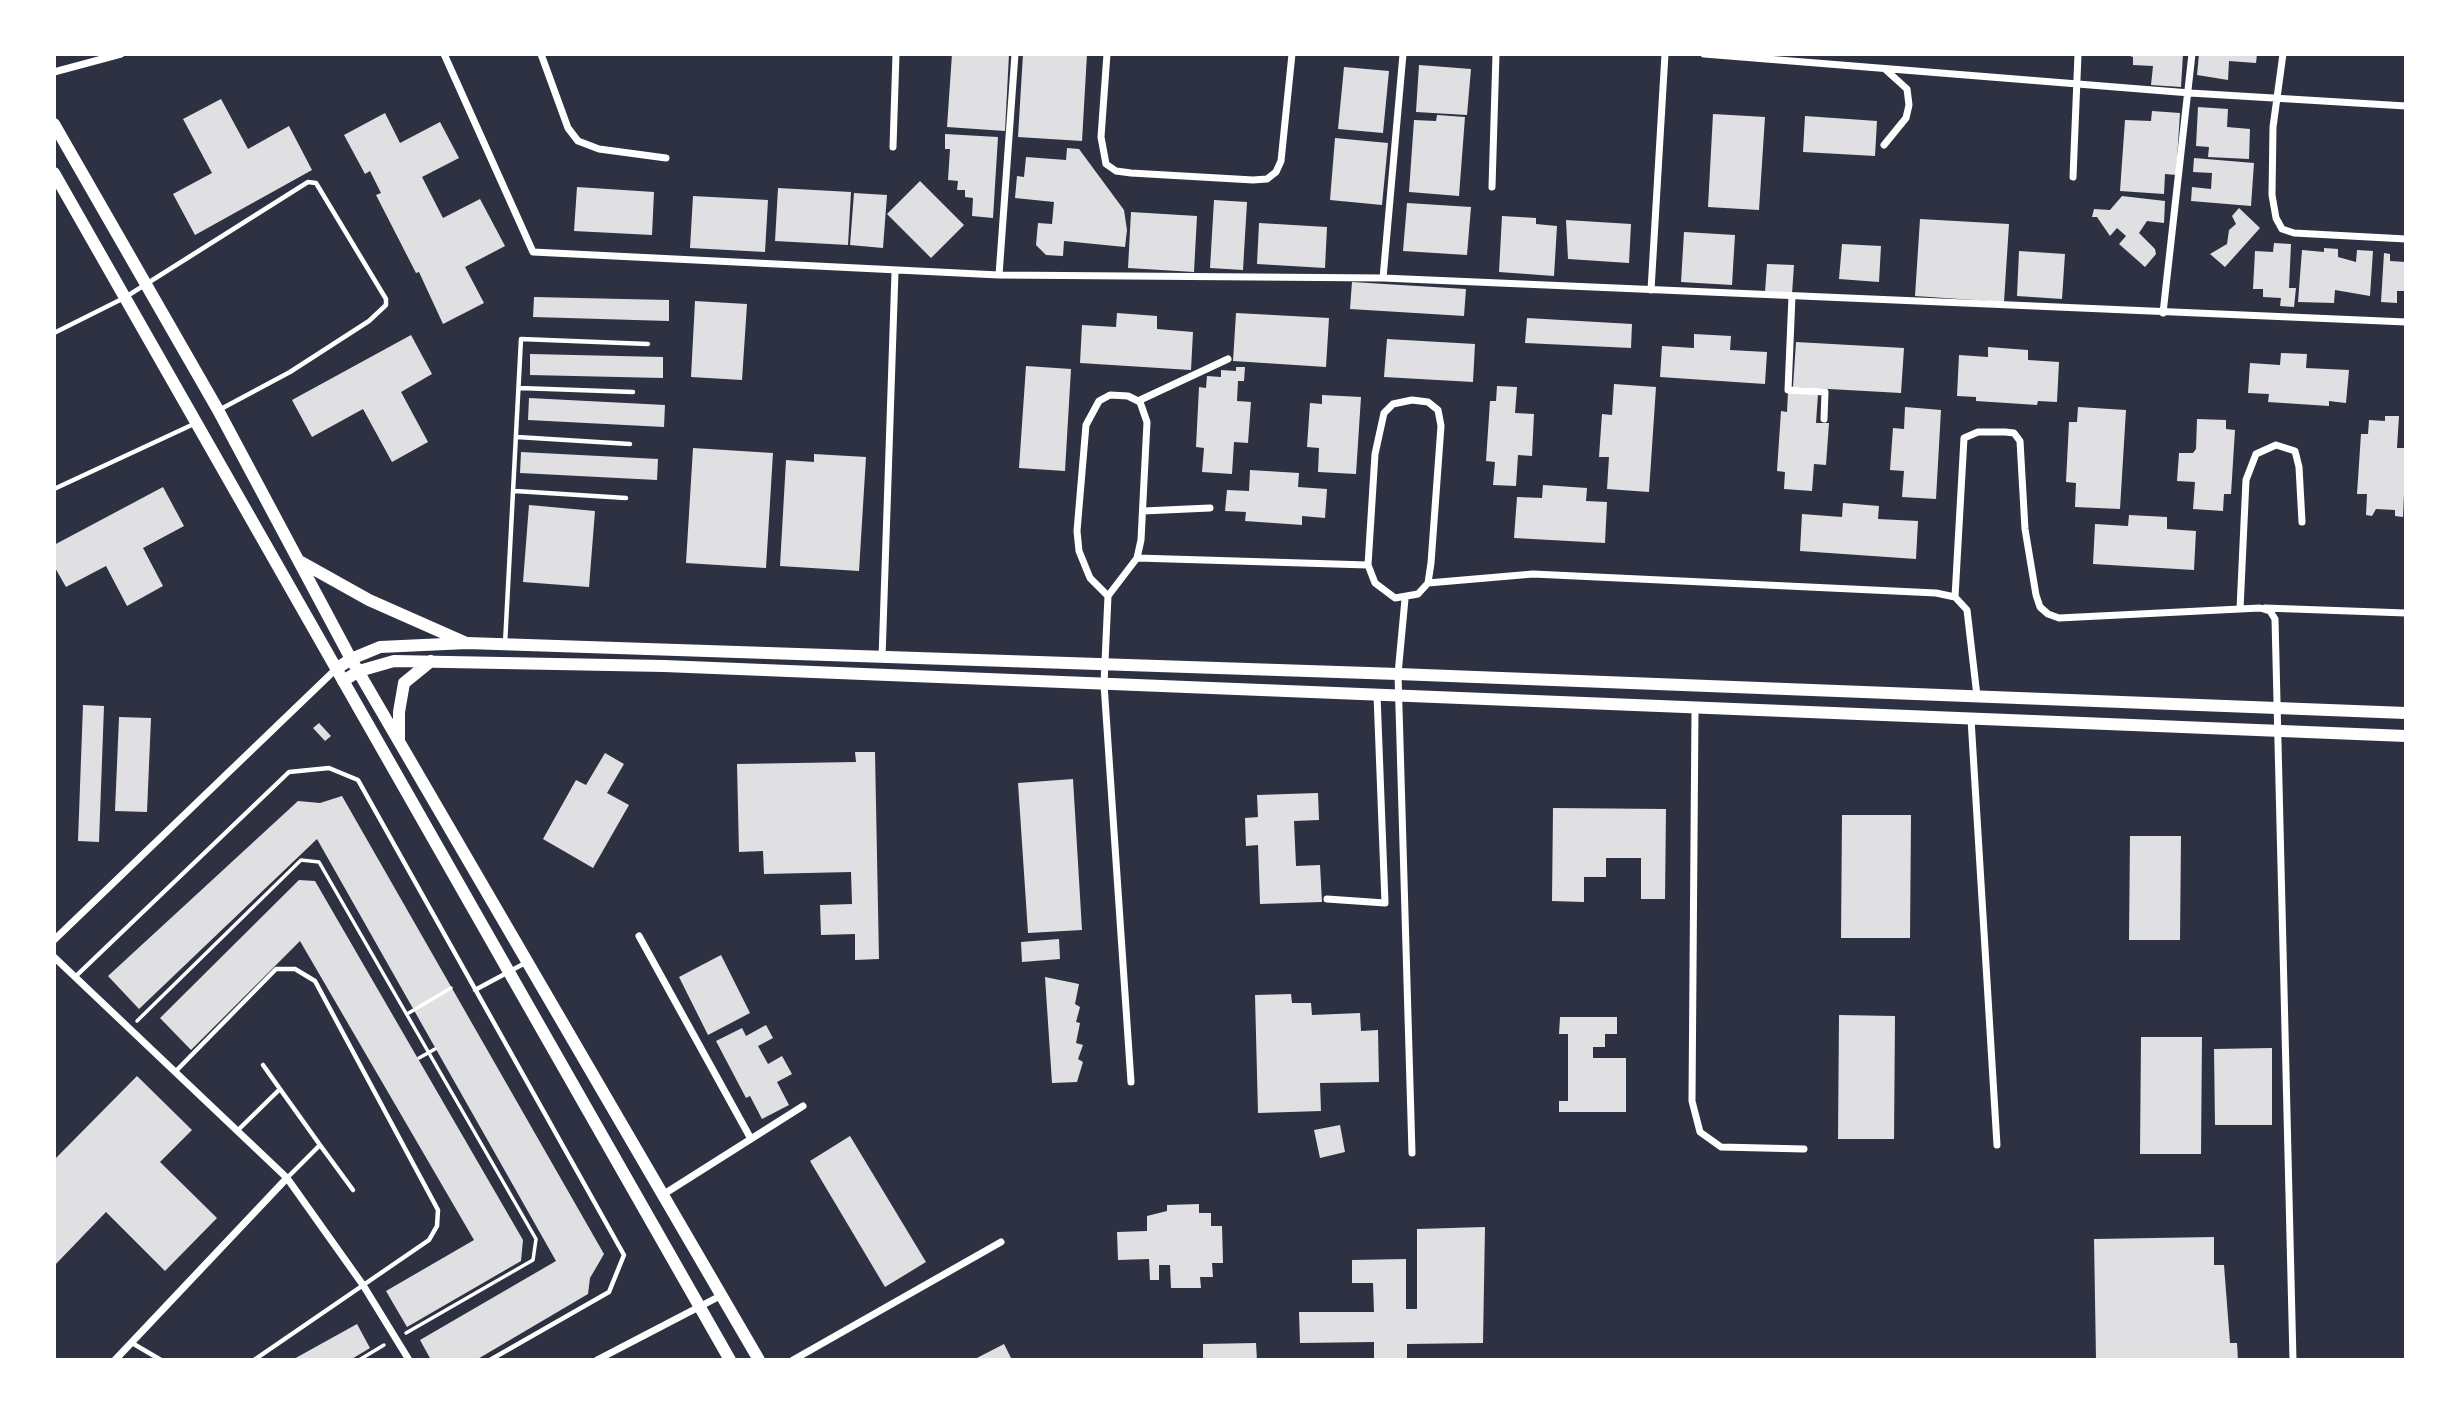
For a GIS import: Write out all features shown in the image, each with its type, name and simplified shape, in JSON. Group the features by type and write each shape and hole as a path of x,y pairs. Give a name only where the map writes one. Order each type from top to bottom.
{"main road":[{"path":"54,124 218,411 351,659 759,1360"},
{"path":"56,177 730,1360"},
{"path":"300,561 369,600 467,643"},
{"path":"339,675 351,659 394,645 467,643 1398,674 2406,713"},
{"path":"339,675 394,660 664,666 2406,736"},
{"path":"399,740 399,712 404,683 431,662"}],"street":[{"path":"54,72 121,54"},
{"path":"444,54 533,252 895,272 1383,278 2406,322"},
{"path":"541,54 568,128 578,141 599,149 666,158"},
{"path":"893,146 895,54"},
{"path":"999,275 1015,54"},
{"path":"1107,54 1101,137 1106,164 1116,171 1131,173 1253,180 1267,179 1276,172 1281,161 1292,54"},
{"path":"1383,278 1402,54"},
{"path":"1492,187 1496,54"},
{"path":"1651,290 1665,54"},
{"path":"1704,54 1785,58 1886,69 2190,93 2406,106"},
{"path":"2073,177 2078,54"},
{"path":"2163,313 2190,93 2192,54"},
{"path":"2283,54 2274,98 2272,195 2276,218 2282,229 2294,233 2406,239"},
{"path":"1884,145 1906,118 1909,105 1907,89 1886,69"},
{"path":"882,658 895,272"},
{"path":"1792,296 1788,390 1825,392 1824,419"},
{"path":"1138,401 1228,359"},
{"path":"1108,596 1090,578 1079,551 1077,531 1086,425 1091,410 1110,396 1128,396 1138,401 1145,412 1147,422 1143,511 1137,558 1108,596 1104,684 1131,1082"},
{"path":"1412,400 1428,402 1438,410 1441,426 1428,583 1418,594 1405,599 1395,598 1375,583 1368,565 1375,454 1384,413 1393,404 1412,400"},
{"path":"1955,597 1964,438 1978,432 2005,432 2014,433 2020,441 2028,542 2036,595 2040,607 2048,614 2059,618 2260,608 2406,613"},
{"path":"2240,609 2246,480 2256,454 2276,445 2295,451 2299,467 2302,522"},
{"path":"1143,511 1210,508"},
{"path":"1137,558 1368,565"},
{"path":"1428,583 1533,575 1936,593 1955,597 1967,610 1977,696"},
{"path":"1405,599 1398,674 1412,1153"},
{"path":"2260,608 2270,611 2277,630 2293,1360"},
{"path":"54,940 339,675"},
{"path":"1327,900 1385,903 1377,695"},
{"path":"1695,709 1692,1101 1700,1132 1721,1147 1804,1149"},
{"path":"1971,719 1997,1145"},
{"path":"639,936 751,1139"},
{"path":"54,957 287,1178 363,1285 409,1360"},
{"path":"664,1194 803,1106"},
{"path":"115,1360 287,1178"},
{"path":"793,1360 1001,1242"},
{"path":"597,1360 723,1295"}],"lane":[{"path":"54,334 124,298 312,181 337,214 386,299 386,306 369,321 290,372 218,411"},
{"path":"505,644 521,339 648,344"},
{"path":"519,388 633,392"},
{"path":"54,489 197,423"},
{"path":"517,437 630,444"},
{"path":"514,491 625,498"},
{"path":"75,977 289,772 330,768 358,780 624,1255 609,1292 491,1360"},
{"path":"475,990 529,961"},
{"path":"175,1072 276,969 295,969 315,981 439,1215 429,1240 254,1360"},
{"path":"263,1065 353,1190"},
{"path":"237,1131 280,1089"},
{"path":"287,1178 320,1145"},
{"path":"132,1343 161,1360"},
{"path":"505,1351 510,1360"}],"path":[{"path":"407,1014 451,988"},
{"path":"419,1058 436,1049"}],"building":[{"path":"952,54 1009,54 1005,131 947,127"},
{"path":"1023,54 1087,54 1082,141 1018,137"},
{"path":"2125,54 2183,54 2181,87 2151,85 2153,66 2133,65 2133,57"},
{"path":"2199,54 2257,54 2256,63 2229,61 2228,80 2197,75"},
{"path":"1419,65 1471,69 1467,115 1416,112"},
{"path":"1344,67 1389,71 1383,133 1338,129"},
{"path":"221,99 248,149 289,126 312,170 195,235 173,194 212,173 183,119"},
{"path":"2198,107 2228,109 2227,127 2250,129 2249,159 2208,157 2209,147 2196,146"},
{"path":"2152,111 2180,113 2176,175 2165,174 2164,194 2120,191 2125,120 2151,121"},
{"path":"385,113 400,143 440,122 459,158 422,177 443,218 480,199 505,246 465,267 484,303 443,324 419,272 416,273 376,195 381,193 370,171 365,174 344,135"},
{"path":"1713,114 1765,117 1759,210 1708,207"},
{"path":"1437,115 1465,117 1459,196 1409,192 1414,120 1436,121"},
{"path":"1805,116 1877,121 1875,156 1803,152"},
{"path":"945,134 998,137 993,218 972,216 973,198 965,197 965,190 957,190 958,181 948,180 950,149 945,149"},
{"path":"1335,138 1388,143 1382,205 1330,200"},
{"path":"1067,148 1079,149 1124,210 1127,230 1125,247 1064,241 1063,256 1046,255 1036,245 1038,223 1052,224 1054,202 1015,198 1017,176 1024,177 1026,157 1066,160"},
{"path":"2194,158 2254,163 2251,206 2191,201 2192,187 2211,189 2212,173 2193,172"},
{"path":"920,181 964,225 931,258 887,214"},
{"path":"577,187 654,192 652,235 574,231"},
{"path":"778,188 851,192 848,245 775,241"},
{"path":"854,193 887,195 883,248 850,245"},
{"path":"693,196 768,200 765,252 690,248"},
{"path":"2122,196 2165,201 2164,223 2147,221 2139,233 2155,249 2156,254 2145,267 2119,244 2126,236 2117,228 2110,236 2097,217 2092,217 2094,209 2110,210"},
{"path":"1214,200 1247,202 1243,270 1210,268"},
{"path":"1407,203 1471,207 1467,255 1403,251"},
{"path":"2239,208 2260,228 2225,267 2210,254 2227,244 2229,230 2236,224 2232,216"},
{"path":"1131,212 1197,216 1194,272 1128,268"},
{"path":"1502,216 1536,218 1536,224 1557,226 1554,276 1499,272"},
{"path":"1920,219 2009,224 2004,302 1915,296"},
{"path":"1566,220 1631,224 1629,263 1568,259"},
{"path":"1259,223 1327,227 1325,268 1257,264"},
{"path":"1684,232 1735,235 1732,285 1681,282"},
{"path":"2274,243 2291,244 2289,288 2296,288 2294,307 2280,306 2281,298 2263,297 2263,289 2253,289 2255,251 2273,252"},
{"path":"1842,244 1881,246 1879,282 1839,279"},
{"path":"2324,248 2338,249 2338,257 2356,262 2357,250 2373,251 2370,296 2335,290 2334,303 2298,302 2302,250 2324,252"},
{"path":"2019,251 2065,254 2062,299 2017,296"},
{"path":"2384,253 2390,254 2390,261 2406,262 2406,291 2397,291 2397,303 2381,302"},
{"path":"1767,264 1794,265 1792,294 1765,292"},
{"path":"1352,282 1466,289 1464,316 1350,309"},
{"path":"534,297 669,300 669,321 533,317"},
{"path":"695,301 747,304 742,380 691,377"},
{"path":"1117,313 1157,316 1157,329 1193,332 1191,370 1080,363 1082,325 1116,327"},
{"path":"1236,313 1329,318 1326,367 1233,361"},
{"path":"1527,318 1632,324 1631,348 1525,343"},
{"path":"1694,334 1731,336 1730,350 1767,352 1765,384 1660,377 1662,346 1694,348"},
{"path":"411,335 432,374 401,392 428,442 392,462 363,409 312,437 292,400"},
{"path":"1387,339 1475,344 1473,382 1384,377"},
{"path":"1796,342 1904,348 1901,393 1793,387"},
{"path":"1988,347 2028,350 2028,360 2059,362 2057,402 2038,401 2037,405 1976,401 1976,397 1957,396 1959,355 1988,357"},
{"path":"2281,353 2307,354 2306,368 2349,370 2346,403 2329,401 2329,406 2268,402 2269,394 2248,393 2250,363 2280,365"},
{"path":"530,354 663,357 663,378 530,375"},
{"path":"1026,366 1071,369 1065,471 1019,468"},
{"path":"1236,367 1245,367 1244,381 1238,381 1237,401 1251,402 1248,443 1234,442 1232,474 1202,472 1204,448 1196,447 1199,387 1206,388 1207,376 1221,377 1221,370 1236,371"},
{"path":"1614,384 1656,387 1649,492 1607,489 1609,457 1599,457 1602,414 1612,415"},
{"path":"1497,386 1517,387 1515,413 1534,414 1532,456 1518,455 1516,486 1493,485 1495,462 1486,461 1490,401 1496,401"},
{"path":"1788,392 1818,394 1816,423 1829,423 1826,465 1814,464 1812,491 1784,489 1785,472 1777,471 1781,411 1787,412"},
{"path":"1322,395 1361,397 1356,474 1318,472 1319,448 1307,447 1310,403 1322,404"},
{"path":"529,398 665,405 664,427 528,420"},
{"path":"1905,407 1941,410 1936,499 1902,497 1904,471 1890,470 1893,428 1904,429"},
{"path":"2078,407 2126,410 2120,509 2075,507 2076,483 2066,482 2069,422 2077,422"},
{"path":"2385,416 2399,416 2397,448 2406,448 2403,517 2395,516 2395,510 2376,509 2372,516 2366,515 2367,494 2357,494 2361,434 2368,434 2369,420 2385,421"},
{"path":"2197,419 2226,420 2226,429 2235,430 2231,494 2224,494 2223,511 2193,509 2195,482 2177,481 2179,453 2193,453 2196,449"},
{"path":"693,448 773,453 766,568 686,563"},
{"path":"521,452 658,459 657,480 520,473"},
{"path":"814,454 866,457 859,571 780,566 786,460 814,462"},
{"path":"1250,470 1299,473 1298,487 1327,489 1325,518 1302,516 1302,525 1245,521 1246,512 1225,511 1227,490 1249,491"},
{"path":"1543,485 1587,488 1586,501 1607,502 1605,543 1514,538 1517,497 1542,498"},
{"path":"163,487 184,526 143,548 163,586 127,606 106,566 66,587 54,566 54,545"},
{"path":"1843,503 1879,506 1878,519 1918,521 1916,559 1800,551 1802,514 1842,517"},
{"path":"529,505 595,511 589,587 523,582"},
{"path":"2129,515 2167,517 2167,529 2196,531 2194,570 2093,564 2095,524 2128,526"},
{"path":"83,705 104,706 99,842 78,841"},
{"path":"119,717 151,718 147,812 115,811"},
{"path":"319,723 331,736 325,741 313,728"},
{"path":"855,752 875,752 879,959 855,960 855,934 821,935 820,905 852,904 851,872 764,874 763,851 739,852 737,764 856,762"},
{"path":"605,753 624,764 607,793 629,805 593,868 543,839 576,780 586,785"},
{"path":"1073,779 1082,930 1028,933 1018,783"},
{"path":"1318,793 1319,820 1294,821 1296,866 1320,865 1322,902 1260,904 1258,845 1246,846 1245,818 1258,817 1257,795"},
{"path":"342,796 604,1254 590,1278 588,1294 476,1360 431,1360 420,1340 556,1261 317,839 139,1009 108,976 298,801 320,803"},
{"path":"1553,808 1666,809 1665,899 1641,899 1641,858 1606,858 1606,877 1584,877 1584,902 1552,901"},
{"path":"1842,815 1911,815 1910,938 1841,938"},
{"path":"2130,836 2181,836 2180,940 2129,940"},
{"path":"299,880 315,881 523,1240 521,1261 407,1327 386,1291 474,1240 300,941 191,1050 160,1018"},
{"path":"1059,939 1060,959 1022,962 1021,942"},
{"path":"721,955 750,1013 708,1035 679,977"},
{"path":"1045,977 1079,984 1075,1004 1080,1007 1076,1022 1080,1023 1076,1043 1083,1045 1078,1059 1083,1062 1077,1082 1052,1083"},
{"path":"1291,994 1292,1003 1311,1003 1312,1015 1360,1013 1361,1031 1378,1030 1379,1082 1320,1083 1321,1111 1258,1113 1255,995"},
{"path":"1839,1015 1895,1016 1894,1139 1838,1139"},
{"path":"1560,1017 1617,1017 1617,1034 1605,1034 1605,1047 1593,1047 1593,1058 1626,1058 1626,1112 1559,1112 1559,1101 1568,1101 1568,1034 1559,1034"},
{"path":"766,1025 773,1038 758,1046 768,1064 782,1056 792,1074 777,1082 789,1105 762,1119 750,1096 746,1098 716,1041 742,1028 746,1036"},
{"path":"2141,1037 2202,1037 2201,1154 2140,1154"},
{"path":"2272,1048 2272,1125 2215,1125 2214,1049"},
{"path":"137,1076 192,1130 160,1162 217,1218 165,1271 106,1212 54,1266 54,1160"},
{"path":"1340,1125 1345,1152 1320,1158 1314,1130"},
{"path":"850,1136 926,1262 885,1287 810,1161"},
{"path":"1199,1204 1199,1213 1211,1213 1211,1226 1222,1226 1223,1263 1212,1263 1213,1277 1200,1277 1201,1288 1171,1288 1170,1265 1159,1265 1159,1280 1150,1280 1149,1259 1118,1260 1117,1232 1147,1231 1147,1216 1167,1211 1167,1205"},
{"path":"1485,1227 1483,1343 1407,1344 1407,1360 1374,1360 1374,1342 1300,1343 1299,1312 1374,1312 1373,1283 1352,1283 1352,1260 1406,1259 1406,1309 1417,1309 1417,1229"},
{"path":"2214,1237 2214,1265 2224,1265 2230,1343 2237,1343 2238,1360 2096,1360 2094,1239"},
{"path":"357,1324 370,1348 350,1360 292,1360"},
{"path":"1256,1343 1257,1360 1203,1360 1203,1344"},
{"path":"1004,1344 1012,1360 973,1360"}]}
